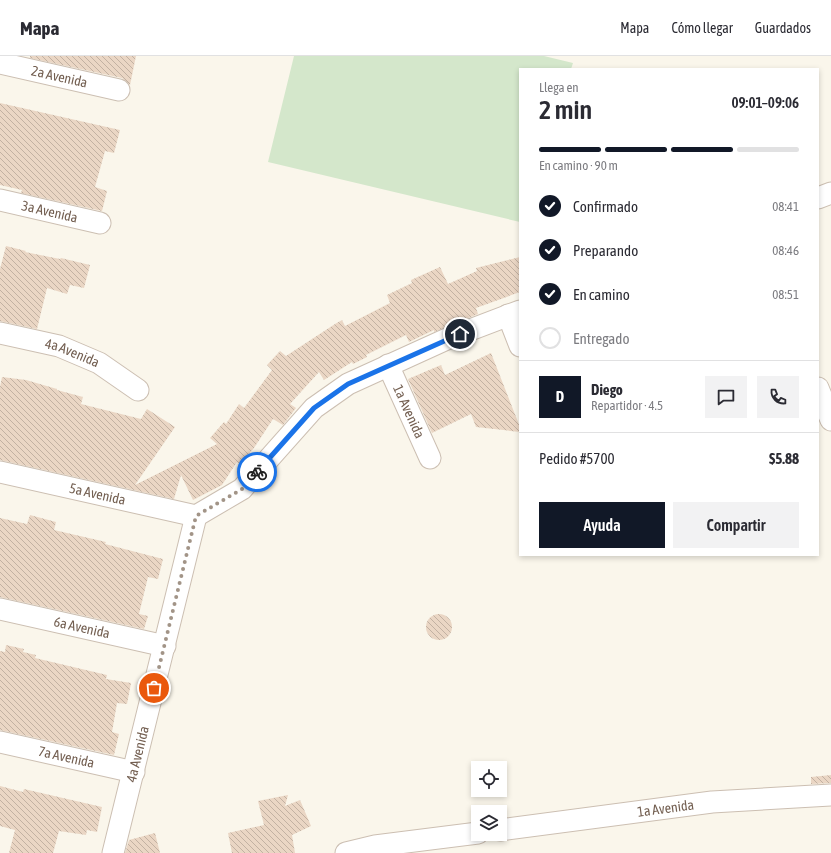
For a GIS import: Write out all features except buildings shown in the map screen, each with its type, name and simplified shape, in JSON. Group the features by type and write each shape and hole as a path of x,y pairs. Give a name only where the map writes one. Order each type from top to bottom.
{"street":[{"name":"2a Avenida","path":"0,63 119,90"},
{"path":"819,198 831,193"},
{"name":"3a Avenida","path":"0,200 100,223"},
{"path":"196,516 242,489 314,408 348,384 449,338 514,313 519,340"},
{"name":"4a Avenida","path":"0,332 59,346 99,363 138,390"},
{"name":"1a Avenida","path":"388,365 430,458"},
{"path":"819,390 831,420"},
{"name":"5a Avenida","path":"0,472 196,516"},
{"name":"4a Avenida","path":"113,853 196,516"},
{"name":"6a Avenida","path":"0,609 164,646"},
{"name":"7a Avenida","path":"0,742 134,772"},
{"name":"1a Avenida","path":"507,829 712,802 831,795"},
{"path":"346,853 375,846 471,834"}],"green space":[{"path":"294,56 544,56 573,63 571,68 519,68 519,222 268,162"}],"way so far":[{"path":"154,688 196,516 242,489 257,472"}],"route":[{"path":"257,472 279,450 314,408 348,384 460,334"}]}
